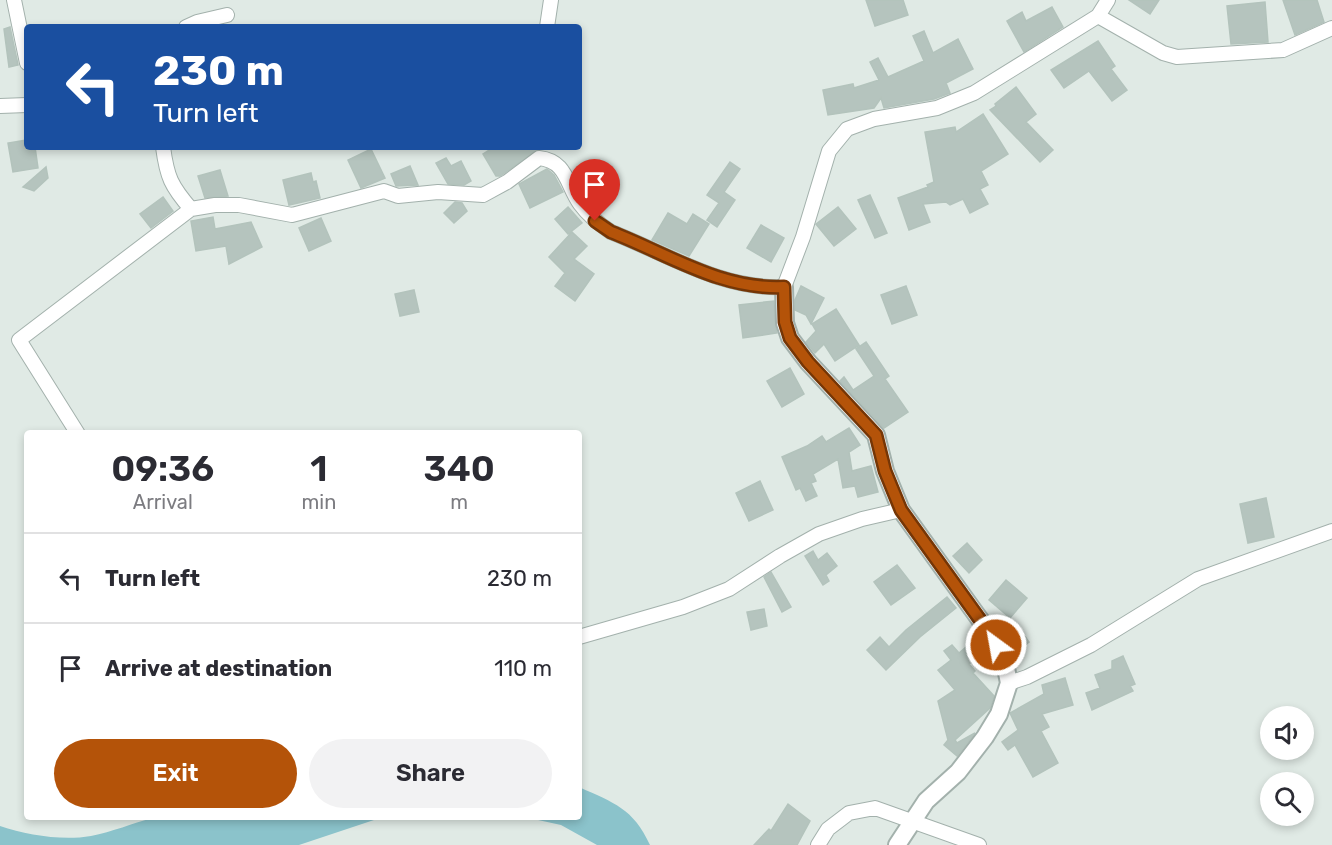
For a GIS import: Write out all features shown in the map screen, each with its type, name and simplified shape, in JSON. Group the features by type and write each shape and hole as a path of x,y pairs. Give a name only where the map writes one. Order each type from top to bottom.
{"street":[{"path":"14,0 24,48"},
{"path":"547,24 551,0"},
{"path":"897,845 926,801 958,772 985,737 999,714 1009,683 1005,663 986,628 901,510 885,471 876,435 808,362 790,338 785,322 784,287 803,237 829,151 848,129 874,119 937,108 974,93 1098,16 1108,0"},
{"path":"193,24 227,15"},
{"path":"1098,16 1163,53 1177,57 1283,50 1332,28"},
{"path":"0,106 24,105"},
{"path":"163,150 167,174 175,190 191,209"},
{"path":"75,430 19,340 191,209 215,205 239,205 292,214 384,191 398,196 438,192 483,195 507,182 538,158 550,153 566,175 579,203 595,221 611,232 730,282 763,288 784,287"},
{"path":"582,636 683,607 729,589 819,534 862,519 901,510"},
{"path":"1009,683 1027,677 1091,645 1198,579 1332,531"},
{"path":"818,845 828,829 849,813 875,808 979,845"}],"water":[{"path":"582,788 621,808 637,823 650,845 597,845 561,825 538,820 582,820"},
{"path":"146,820 374,820 299,845 0,845 0,826 22,832 68,838 107,832"}],"building":[{"path":"866,0 903,0 908,15 875,26"},
{"path":"1129,0 1159,0 1150,14"},
{"path":"1283,0 1317,0 1324,22 1295,35"},
{"path":"1265,2 1268,42 1231,44 1227,6"},
{"path":"1052,7 1063,27 1024,52 1007,21 1022,12 1026,21"},
{"path":"10,27 18,65 9,67 4,29"},
{"path":"924,31 933,53 958,39 973,69 946,83 950,93 934,99 884,108 881,98 874,108 828,115 823,90 853,84 854,88 879,80 870,62 878,58 888,77 924,61 913,36"},
{"path":"1098,41 1115,66 1111,69 1127,90 1112,101 1089,71 1064,88 1051,70"},
{"path":"1016,87 1036,114 1026,122 1053,150 1040,162 990,110"},
{"path":"983,114 1008,154 981,171 988,185 980,189 988,204 970,213 963,199 950,205 946,202 923,204 930,222 909,230 898,198 928,187 927,185 934,182 925,132 955,127 956,132"},
{"path":"24,140 24,150 35,150 38,168 13,172 8,143"},
{"path":"371,150 385,178 361,188 348,160"},
{"path":"489,150 538,150 500,176 496,176 483,154"},
{"path":"446,158 451,166 461,161 471,181 464,185 448,184 436,163"},
{"path":"730,162 740,169 724,192 735,200 717,227 707,220 719,203 707,195"},
{"path":"410,166 418,185 396,186 391,174"},
{"path":"46,167 48,178 34,191 23,187"},
{"path":"547,169 554,175 563,192 530,208 519,184"},
{"path":"220,170 228,196 205,198 198,176"},
{"path":"311,173 313,182 316,181 320,198 289,205 283,180"},
{"path":"870,195 887,233 875,238 858,200"},
{"path":"163,197 173,211 151,228 140,214"},
{"path":"455,202 462,203 467,211 454,223 444,213"},
{"path":"568,207 582,223 568,234 555,219"},
{"path":"838,207 856,229 834,246 816,224"},
{"path":"668,213 687,224 693,214 709,224 689,256 652,240"},
{"path":"213,217 215,229 251,222 262,247 229,264 226,246 196,251 191,221"},
{"path":"321,218 331,241 309,251 299,228"},
{"path":"761,225 784,238 771,262 747,248"},
{"path":"572,232 587,246 574,259 594,274 575,301 555,286 565,273 549,257"},
{"path":"801,286 824,298 811,324 806,315 795,310 795,300"},
{"path":"906,286 917,315 892,324 881,295"},
{"path":"414,290 419,312 400,316 395,294"},
{"path":"774,301 777,333 743,338 739,305"},
{"path":"836,309 859,345 835,361 824,344 815,353 806,342 816,331 812,324"},
{"path":"866,342 889,376 885,379 908,412 884,428 840,381 844,377 853,390 874,376 856,349"},
{"path":"790,368 804,394 782,407 767,381"},
{"path":"849,428 860,445 849,452 852,471 871,466 878,492 858,497 855,486 843,488 838,459 813,474 816,481 811,483 817,496 806,501 800,488 796,490 782,457 807,446 822,436 826,442"},
{"path":"760,481 773,510 749,521 736,493"},
{"path":"1266,498 1274,537 1248,543 1240,504"},
{"path":"967,543 982,560 969,573 953,556"},
{"path":"813,551 818,560 827,553 837,566 826,575 829,581 823,585 805,556"},
{"path":"897,565 915,588 891,605 874,582"},
{"path":"771,572 791,607 782,612 764,577"},
{"path":"1006,580 1027,598 1010,618 989,600"},
{"path":"947,597 956,608 920,637 886,670 867,650 880,637 889,647"},
{"path":"764,609 767,626 751,630 747,612"},
{"path":"1014,621 1029,642 1013,654 1000,632"},
{"path":"952,645 959,653 966,647 976,659 969,664 975,671 973,673 994,696 990,708 955,740 957,743 975,733 957,756 944,745 948,740 938,701 955,690 938,670 951,660 944,651"},
{"path":"1123,656 1135,684 1130,686 1133,691 1092,710 1086,693 1100,688 1095,675 1112,669 1112,661"},
{"path":"1065,678 1073,705 1042,714 1049,727 1041,731 1058,763 1033,777 1015,745 1008,750 1002,742 1018,730 1010,713 1044,694 1042,685"},
{"path":"788,804 810,821 797,845 754,845 769,829 771,831"}],"route":[{"path":"595,221 611,232 730,282 763,288 784,287 785,322 790,338 846,405 876,435 885,471 901,510 919,532 996,645"}]}
